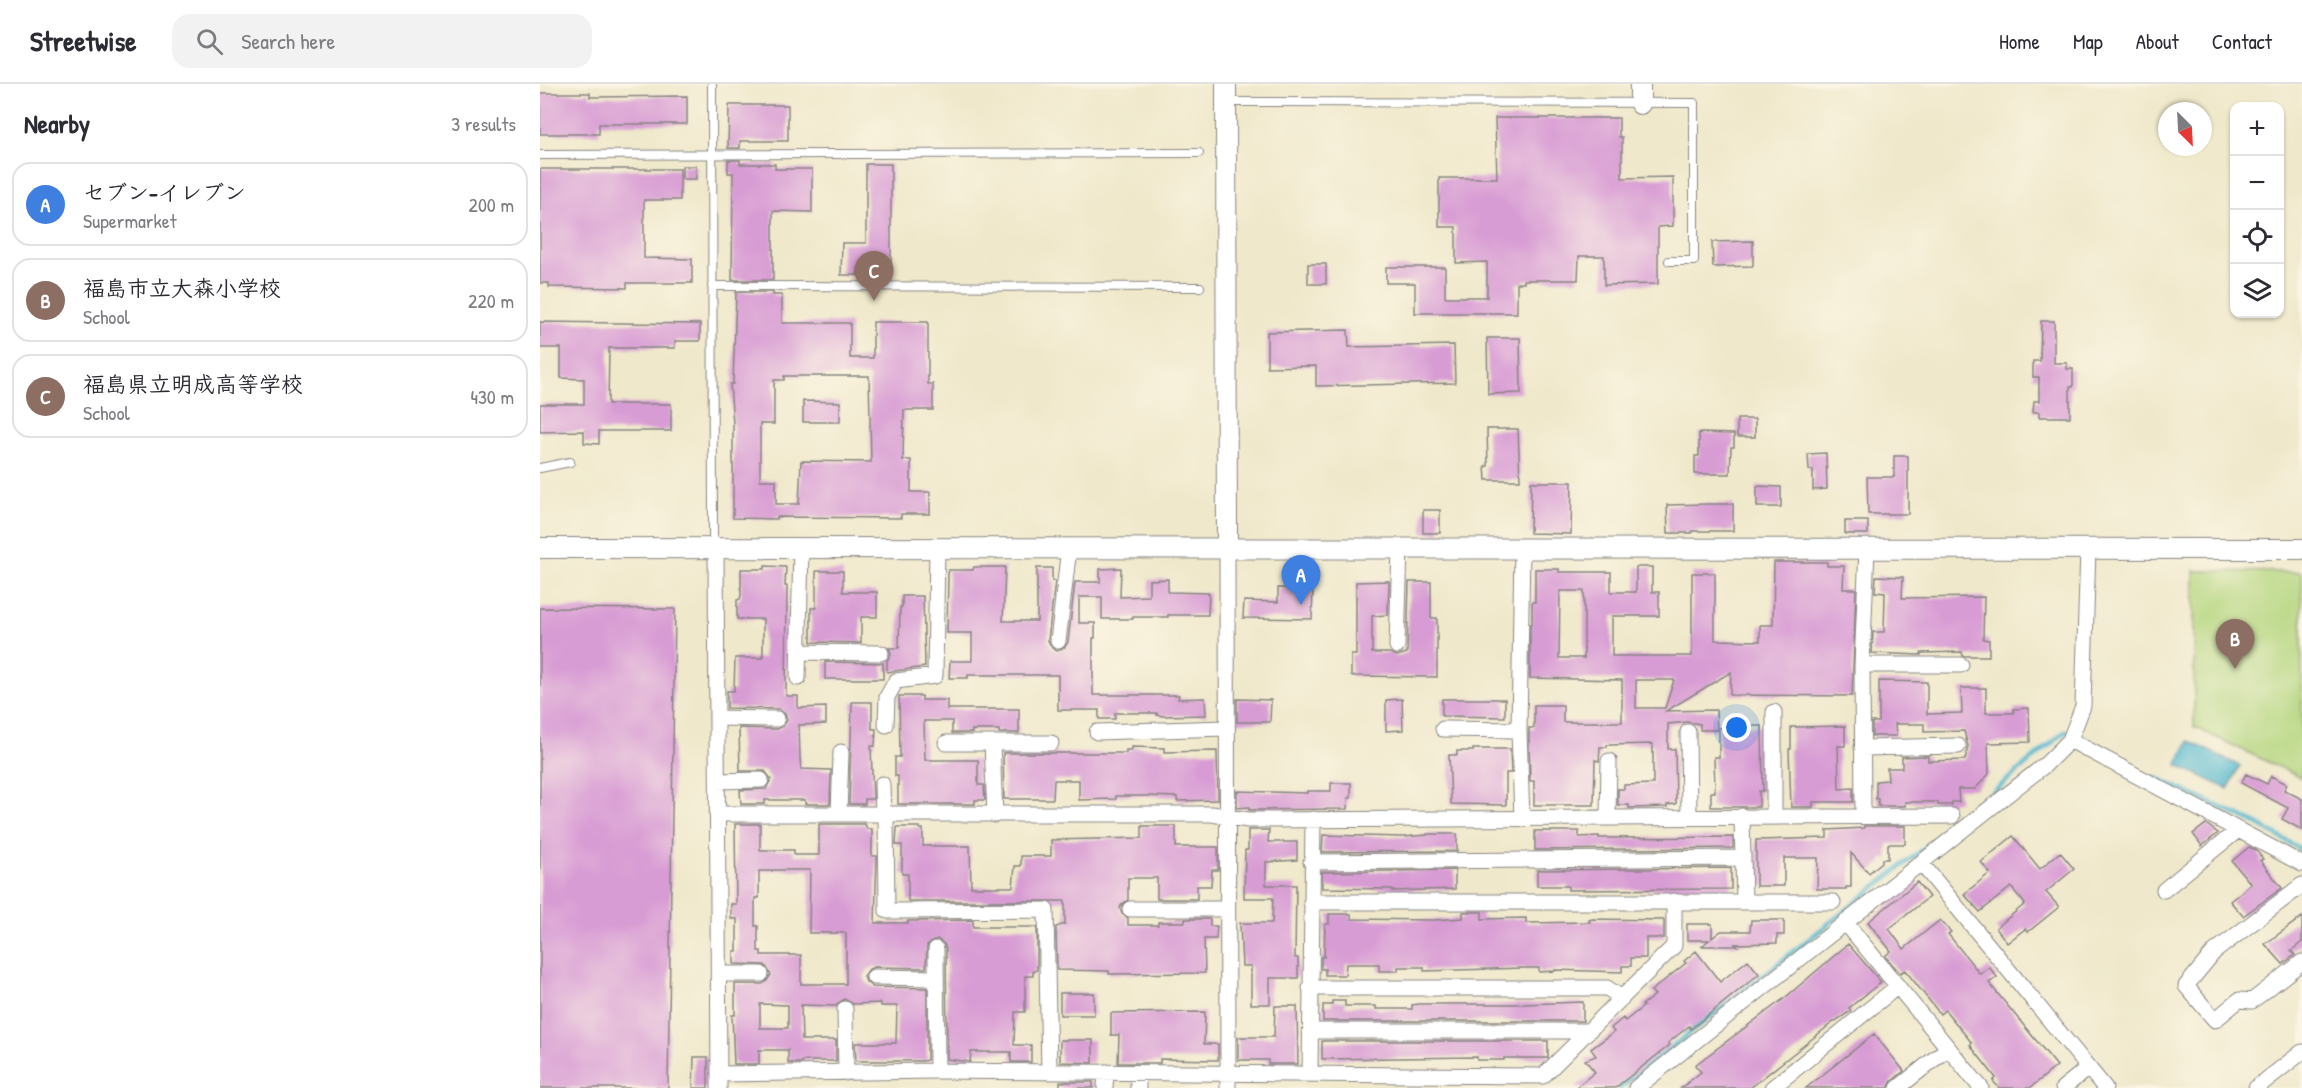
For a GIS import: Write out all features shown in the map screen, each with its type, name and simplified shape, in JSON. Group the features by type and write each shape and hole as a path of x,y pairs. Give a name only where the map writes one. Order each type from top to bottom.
{"street":[{"path":"1640,84 1640,104"},
{"path":"1226,93 1228,1081"},
{"path":"886,725 887,696 896,681 935,676 937,547"},
{"path":"1522,547 1519,730 1522,819"},
{"path":"540,548 2302,549"},
{"path":"798,678 801,548"},
{"path":"1058,641 1069,548"},
{"path":"1397,646 1400,548"},
{"path":"716,549 719,1081 849,1078 937,1071 1049,1072 1105,1080 1300,1079 1540,1082 1674,946 1674,901"},
{"path":"1863,816 1862,665 1867,549"},
{"path":"1638,1088 2046,764 2070,740 2083,706 2088,549"},
{"path":"800,652 881,653"},
{"path":"1862,665 1961,665"},
{"path":"1774,712 1774,816"},
{"path":"717,718 777,719"},
{"path":"1097,732 1226,728"},
{"path":"1443,729 1519,730"},
{"path":"1688,732 1689,816"},
{"path":"2070,740 2302,864"},
{"path":"946,743 1051,742"},
{"path":"992,743 994,815"},
{"path":"1862,748 1958,746"},
{"path":"839,814 841,752"},
{"path":"1608,816 1610,761"},
{"path":"717,781 761,780"},
{"path":"882,784 887,911 1046,910 1049,1072"},
{"path":"717,814 1212,814 1248,820 1522,819 1608,816 1952,816"},
{"path":"1743,816 1744,902"},
{"path":"1300,1079 1310,1031 1313,819"},
{"path":"2164,890 2238,830"},
{"path":"1311,861 1743,858"},
{"path":"1921,863 2105,1088"},
{"path":"2302,885 2214,952 2186,986 2215,1020 2239,1000 2252,1001 2302,962"},
{"path":"1311,902 1833,902"},
{"path":"1130,909 1227,909"},
{"path":"1845,922 1981,1088"},
{"path":"936,949 937,1071"},
{"path":"718,974 761,974"},
{"path":"874,977 936,978"},
{"path":"1772,1088 1898,986"},
{"path":"1310,988 1607,988 1622,998"},
{"path":"846,1009 849,1078"},
{"path":"1310,1031 1589,1031"},
{"path":"1898,1088 1948,1048"},
{"path":"2256,1088 2302,1052"},
{"path":"2063,1088 2088,1068"},
{"path":"1013,1072 1013,1088"}],"lane":[{"path":"712,84 713,536 716,549"},
{"path":"1226,93 1640,104 1694,103 1694,261 1669,261"},
{"path":"540,155 1199,153"},
{"path":"712,286 1200,287"},
{"path":"540,468 570,462"}],"green space":[{"path":"2194,571 2302,572 2302,778 2194,727"}],"water":[{"path":"2189,741 2240,766 2228,789 2177,765"}],"building":[{"path":"540,93 590,93 590,97 687,96 687,124 599,124 599,134 540,134"},
{"path":"729,105 788,105 788,141 740,141 740,148 728,148"},
{"path":"1495,118 1619,118 1619,137 1622,137 1622,178 1673,177 1673,226 1658,227 1658,284 1604,285 1604,256 1579,256 1578,280 1524,280 1524,283 1517,283 1517,313 1415,313 1415,283 1386,283 1386,267 1445,267 1445,297 1487,297 1487,262 1456,263 1456,227 1439,227 1439,178 1497,178"},
{"path":"728,160 740,160 740,164 775,164 775,169 812,169 812,212 773,211 773,280 732,280 733,173 728,173"},
{"path":"866,164 891,164 891,272 858,272 858,275 841,275 842,243 866,243"},
{"path":"682,166 696,166 696,179 682,179"},
{"path":"540,169 680,169 680,200 644,200 644,258 692,259 692,283 627,283 627,288 549,287 549,283 540,283"},
{"path":"1753,241 1753,266 1713,267 1712,242"},
{"path":"1308,264 1326,264 1326,284 1308,284"},
{"path":"736,292 773,292 773,295 782,295 782,323 850,323 850,358 873,358 873,322 928,322 928,384 933,384 933,410 904,410 903,460 911,460 911,492 930,492 930,514 901,514 901,518 733,518 733,424 730,384 733,384","holes":["784,376 869,376 871,462 801,461 799,504 776,504 776,480 760,480 760,424 774,424 774,380 784,380"]},
{"path":"2041,321 2054,321 2054,363 2067,363 2067,369 2073,369 2073,387 2070,387 2070,417 2039,417 2039,412 2033,412 2034,401 2039,401 2039,377 2033,377 2033,361 2040,361"},
{"path":"540,322 700,324 700,341 675,341 675,348 609,348 608,404 671,404 671,431 599,431 599,444 584,443 584,431 540,432 540,404 584,404 584,379 561,378 561,348 540,348"},
{"path":"1348,330 1349,347 1454,345 1455,383 1316,386 1316,366 1267,367 1267,332"},
{"path":"1487,338 1520,338 1521,393 1488,394"},
{"path":"803,401 840,402 840,422 803,422"},
{"path":"1737,419 1755,419 1755,437 1737,437"},
{"path":"1487,429 1518,429 1520,480 1486,480"},
{"path":"1699,433 1734,434 1730,474 1695,474 1695,456 1699,456"},
{"path":"1826,453 1827,489 1813,490 1813,470 1809,470 1808,454"},
{"path":"1894,456 1908,456 1908,514 1868,514 1867,477 1894,477"},
{"path":"1531,482 1572,482 1571,534 1530,533"},
{"path":"1757,486 1781,487 1781,507 1757,507"},
{"path":"1733,504 1733,531 1668,533 1667,505"},
{"path":"1423,510 1440,510 1440,533 1423,533"},
{"path":"1845,521 1868,521 1868,534 1845,534"},
{"path":"1774,562 1827,562 1827,566 1844,566 1843,589 1856,589 1852,696 1730,695 1731,672 1666,711 1716,710 1717,730 1700,730 1700,724 1688,722 1668,724 1668,749 1675,749 1676,804 1667,805 1667,807 1629,808 1629,805 1618,805 1618,789 1624,789 1624,785 1653,784 1653,744 1600,747 1599,761 1595,760 1594,805 1534,805 1534,781 1530,781 1529,728 1534,728 1534,705 1563,705 1563,722 1622,722 1622,680 1530,678 1530,624 1532,624 1532,602 1535,602 1535,569 1559,569 1559,572 1611,572 1611,592 1636,592 1636,567 1652,567 1652,592 1659,592 1659,616 1612,616 1612,656 1692,656 1692,573 1715,573 1715,640 1760,641 1760,625 1773,625","holes":["1560,591 1584,591 1584,658 1559,658","1636,680 1674,680 1665,708 1636,708"]},
{"path":"765,566 786,567 786,696 798,696 798,708 826,707 826,724 799,725 800,759 801,769 831,770 830,804 805,804 805,800 765,800 765,804 741,804 740,790 766,789 771,779 765,771 740,771 739,728 777,729 782,727 787,720 785,714 778,709 727,708 727,691 734,691 735,658 763,658 763,619 737,619 737,600 741,595 741,569 765,569"},
{"path":"974,567 1005,567 1003,621 1037,621 1037,568 1052,568 1052,581 1055,581 1048,640 1052,648 1057,651 1065,647 1068,642 1075,582 1100,582 1100,569 1121,568 1120,597 1149,596 1149,580 1168,579 1168,592 1209,593 1208,615 1168,615 1168,617 1133,617 1133,619 1102,619 1102,597 1079,597 1079,623 1095,623 1093,695 1179,695 1178,699 1205,698 1206,715 1163,716 1157,713 1115,713 1115,719 1099,719 1099,710 1058,710 1058,675 968,675 968,678 949,678 950,661 972,661 972,633 947,633 948,574 949,570 973,570"},
{"path":"816,571 843,571 843,592 877,592 877,617 861,617 861,643 811,642 811,608 816,608"},
{"path":"1876,576 1903,577 1902,598 1984,597 1983,639 1989,640 1989,656 1963,656 1962,652 1921,653 1921,655 1872,653 1873,632 1884,632 1885,593 1875,592"},
{"path":"1389,581 1388,615 1372,616 1372,653 1390,653 1397,656 1407,653 1409,582 1431,582 1431,618 1437,618 1437,677 1351,676 1351,655 1356,655 1356,582"},
{"path":"1278,588 1313,589 1312,619 1243,618 1244,601 1278,602"},
{"path":"902,596 923,596 925,667 887,672 887,661 891,654 889,648 899,648"},
{"path":"540,608 675,609 668,1088 540,1088"},
{"path":"825,662 883,663 883,679 825,679"},
{"path":"1879,681 1927,682 1927,714 1962,713 1961,688 1986,688 1986,713 2014,713 2014,709 2029,708 2030,742 1988,743 1989,774 1975,789 1958,789 1959,802 1952,802 1952,805 1938,805 1938,802 1905,802 1905,806 1878,806 1876,781 1888,780 1887,768 1902,768 1902,757 1928,756 1928,761 1965,760 1968,746 1964,731 1924,732 1924,724 1895,724 1896,736 1872,736 1872,722 1879,722"},
{"path":"899,696 922,696 922,700 947,700 947,709 1019,709 1019,733 972,730 972,733 952,733 952,721 924,721 925,760 978,760 978,785 984,785 985,800 975,800 975,804 898,804 895,757 900,757"},
{"path":"1237,699 1271,700 1270,722 1237,722"},
{"path":"1402,699 1403,730 1386,731 1386,700"},
{"path":"1442,699 1505,699 1505,717 1442,716"},
{"path":"852,702 872,702 872,729 876,729 875,746 871,746 873,799 865,799 865,804 849,804"},
{"path":"1762,726 1763,791 1759,791 1759,807 1711,807 1711,792 1715,792 1714,757 1719,757 1719,728"},
{"path":"1845,726 1845,746 1838,746 1839,789 1853,788 1853,802 1813,802 1813,807 1791,807 1789,749 1791,749 1791,727"},
{"path":"1132,747 1164,748 1164,752 1217,751 1218,800 1177,801 1177,797 1116,796 1116,799 1079,800 1079,780 1054,780 1053,799 1004,799 1003,753 1126,753 1126,750 1132,750"},
{"path":"1473,749 1510,749 1511,773 1506,773 1506,805 1451,804 1449,755 1457,755 1457,751 1473,751"},
{"path":"2246,774 2267,784 2271,776 2287,784 2284,790 2302,799 2302,830 2282,819 2288,808 2241,783"},
{"path":"1331,783 1351,783 1351,798 1348,798 1347,809 1249,810 1249,807 1237,808 1237,791 1307,793 1307,791 1331,791"},
{"path":"735,824 760,824 760,850 794,850 794,855 819,855 819,824 865,824 867,829 872,829 872,856 877,856 875,923 973,920 973,927 1037,927 1037,970 1033,972 1033,976 1025,976 1025,1012 1015,1012 1014,1045 1031,1045 1031,1062 1011,1062 1011,1052 971,1052 970,1062 947,1059 946,949 944,944 937,939 927,945 926,968 874,967 869,969 864,976 866,982 873,987 927,988 927,1060 856,1061 855,1043 896,1043 897,1006 881,1006 881,1003 853,1004 844,999 836,1006 801,1005 802,1040 836,1040 836,1061 788,1063 788,1050 759,1050 759,1064 734,1064 732,1015 735,1015 735,984 762,984 771,975 765,965 734,964 734,951 737,951 737,919 731,919 731,904 736,904","holes":["810,870 809,933 846,933 846,984 801,984 801,955 761,955 761,951 758,951 755,898 759,898 759,871","760,1004 788,1005 788,1028 760,1028"]},
{"path":"2206,824 2218,833 2202,846 2193,834"},
{"path":"1142,826 1176,826 1176,847 1218,847 1218,870 1212,870 1211,886 1197,886 1197,899 1157,899 1157,878 1128,878 1128,900 1120,908 1122,914 1128,918 1128,925 1158,925 1158,922 1210,919 1210,926 1217,926 1216,939 1204,939 1205,973 1109,974 1109,971 1057,970 1056,927 1065,924 1065,901 908,901 908,874 902,874 902,845 896,845 897,827 920,827 923,829 923,846 970,846 971,887 1013,887 1015,866 1021,866 1021,856 1051,856 1051,840 1142,838"},
{"path":"1864,826 1905,826 1905,844 1888,844 1888,859 1882,859 1882,862 1869,873 1851,853 1851,887 1817,889 1818,858 1784,858 1784,886 1756,886 1756,840 1827,838 1827,830 1864,828"},
{"path":"1248,830 1269,830 1268,842 1297,842 1297,860 1266,862 1266,885 1296,885 1295,958 1298,958 1298,978 1270,978 1270,1004 1251,1004 1251,966 1242,966 1240,923 1272,923 1273,898 1244,898 1245,850 1248,850"},
{"path":"1535,831 1579,831 1579,837 1599,836 1599,838 1733,837 1733,848 1535,850"},
{"path":"1457,834 1457,851 1322,852 1323,835 1403,837"},
{"path":"2013,836 2040,869 2060,852 2074,869 2046,892 2059,907 2028,932 2025,929 2007,943 1996,928 2025,904 2011,887 1980,912 1964,894 1990,873 1981,862"},
{"path":"2249,847 2256,850 2263,859 2260,860 2282,888 2243,916 2230,901 2251,884 2232,861"},
{"path":"1731,868 1731,889 1568,890 1568,886 1537,886 1537,870"},
{"path":"1455,870 1455,889 1392,891 1392,889 1322,888 1322,872"},
{"path":"1917,882 1929,897 1889,929 1904,949 1940,920 1951,932 1948,934 1980,974 1989,967 1997,977 1989,983 2057,1066 2030,1088 1999,1088 1993,1081 1996,1078 1970,1045 1972,1043 1945,1010 1940,1014 1905,970 1900,973 1885,956 1891,951 1868,922"},
{"path":"1463,912 1482,912 1482,919 1526,918 1526,923 1590,922 1589,919 1664,920 1664,938 1646,938 1646,958 1631,958 1631,966 1622,966 1622,972 1555,970 1539,972 1539,968 1424,971 1424,967 1398,967 1398,971 1379,971 1379,964 1346,964 1345,975 1325,975 1325,969 1321,969 1321,957 1324,957 1325,924 1329,924 1329,914 1351,914 1351,919 1434,920 1463,918"},
{"path":"2302,917 2302,942 2291,951 2295,955 2283,964 2265,944"},
{"path":"1751,920 1784,920 1784,935 1777,935 1777,943 1735,944 1738,946 1702,946 1709,940 1687,940 1687,924 1712,924 1712,938 1721,931 1750,931"},
{"path":"1848,944 1881,982 1849,1008 1851,1011 1832,1023 1750,1088 1681,1088 1701,1072 1695,1065 1786,997"},
{"path":"1696,951 1720,982 1748,960 1759,974 1691,1029 1689,1026 1668,1043 1670,1045 1615,1088 1575,1088 1595,1072 1585,1060 1596,1056 1591,1049 1614,1032 1611,1028 1623,1018 1625,1021 1644,1006 1642,1005 1655,995 1651,991 1686,963 1684,961"},
{"path":"1060,993 1094,993 1094,1015 1060,1015"},
{"path":"1332,1001 1345,1001 1345,1006 1376,1006 1376,1009 1412,1009 1412,1005 1419,1004 1583,1002 1583,1021 1323,1021 1323,1005 1332,1005"},
{"path":"1275,1006 1297,1006 1298,1064 1268,1064 1268,1060 1238,1060 1238,1037 1274,1037"},
{"path":"1205,1012 1204,1044 1218,1044 1218,1060 1160,1059 1160,1063 1118,1063 1119,1035 1111,1035 1111,1013"},
{"path":"1874,1034 1904,1071 1892,1081 1888,1088 1806,1088"},
{"path":"1060,1040 1093,1040 1093,1063 1060,1062"},
{"path":"1322,1041 1548,1041 1548,1058 1504,1058 1504,1060 1477,1060 1477,1057 1322,1059"},
{"path":"694,1057 708,1057 708,1088 693,1088"},
{"path":"1060,1082 1093,1082 1093,1088 1060,1088"}],"waterway":[{"path":"1620,1088 1950,828 2066,731 2086,740"},
{"path":"2154,777 2257,824 2302,850"}],"place":[{"name":"福島県立明成高等学校","path":"874,301"},
{"name":"セブン-イレブン","path":"1301,605"},
{"name":"福島市立大森小学校","path":"2235,669"}]}
